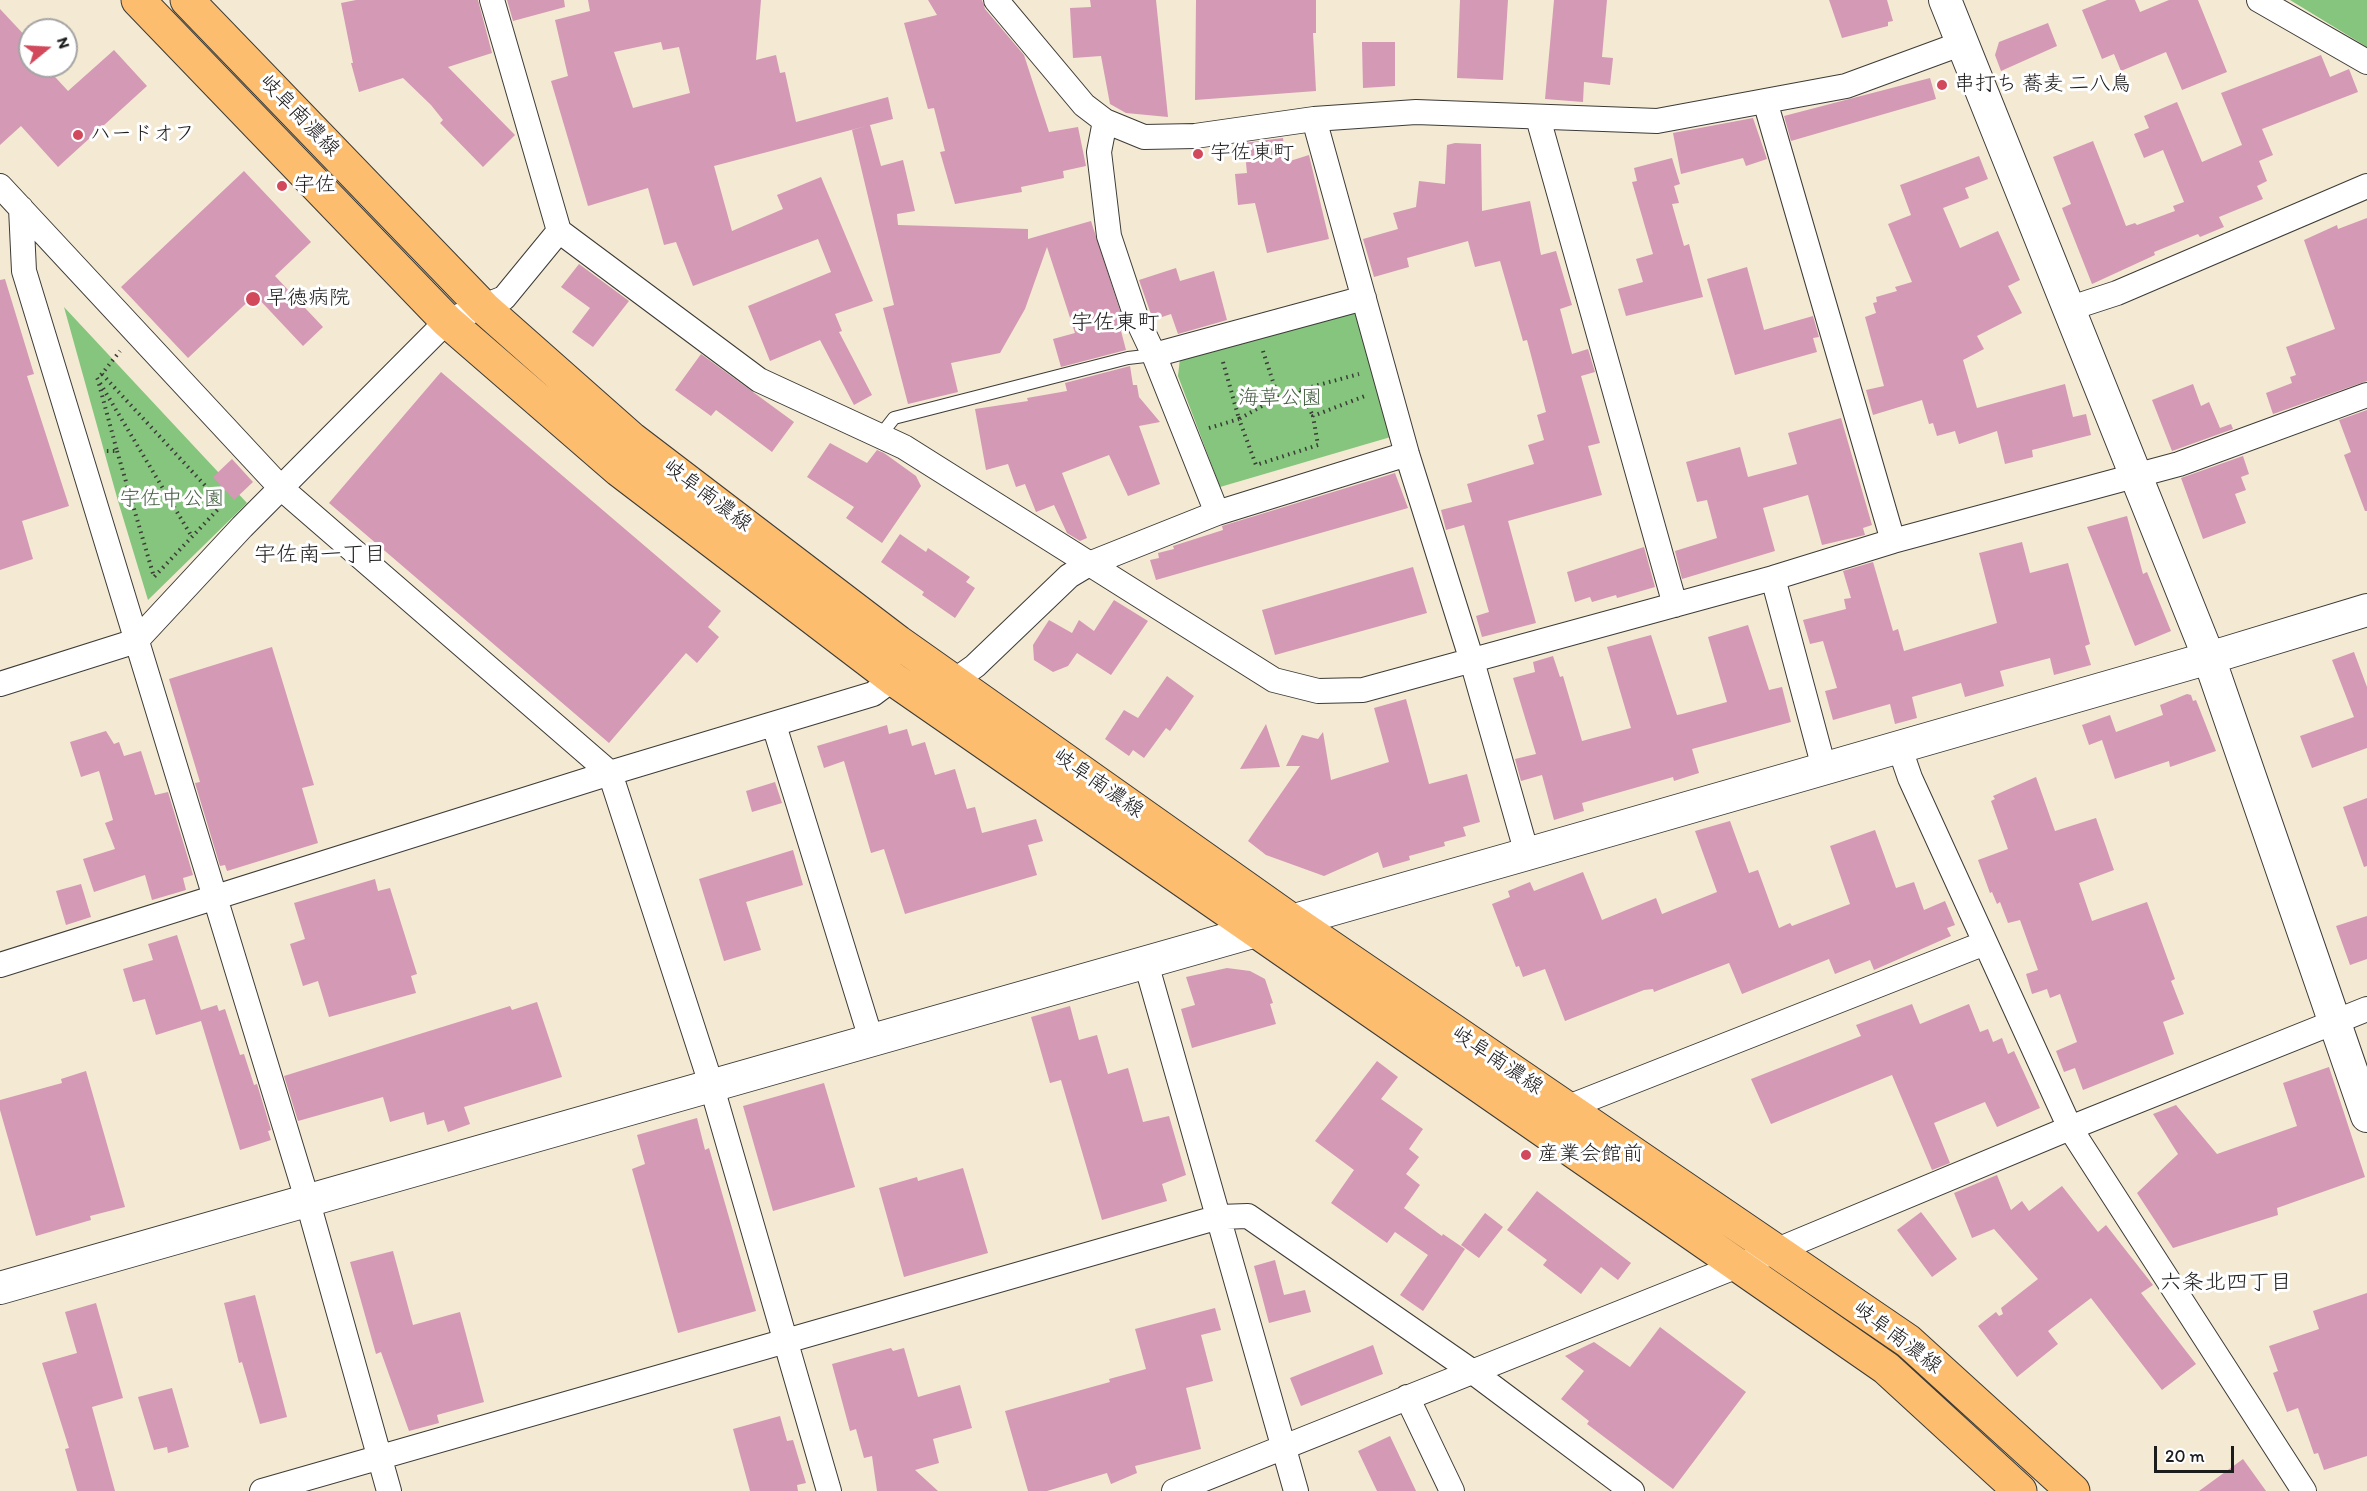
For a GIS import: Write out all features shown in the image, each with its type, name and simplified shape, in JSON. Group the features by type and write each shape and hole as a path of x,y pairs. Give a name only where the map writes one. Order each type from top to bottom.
{"main road":[{"name":"岐阜南濃線","path":"138,0 447,321 619,470 893,679 1253,931 1886,1368 2020,1491"},
{"name":"岐阜南濃線","path":"187,0 484,308 632,439 898,642 1292,920 1908,1341 2073,1491"}],"street":[{"path":"492,0 560,231 759,380 904,447 1274,680 1318,691 1363,690 1472,662 1773,578 1893,541 2179,464 2367,395"},
{"path":"996,0 1084,105 1105,122 1144,136 1195,136 1314,119 1416,112 1657,121 1846,86 1963,43"},
{"path":"1946,0 2209,658 2367,1116"},
{"path":"2259,0 2367,62"},
{"path":"1765,101 1893,541"},
{"path":"1538,118 1675,605"},
{"path":"1314,119 1407,454 1472,662 1527,854"},
{"path":"1105,122 1099,152 1109,236 1136,317 1155,355 1217,513"},
{"path":"0,186 282,488 610,773 711,1084 829,1491"},
{"path":"2068,309 2117,292 2367,186"},
{"path":"21,208 24,272 307,1199 389,1491"},
{"path":"0,684 136,640 242,527 447,321 504,298 560,231"},
{"path":"1155,355 1364,298"},
{"path":"954,681 975,666 1069,576 1089,564 1217,513 1407,454"},
{"path":"1773,578 1824,768"},
{"path":"0,1288 711,1084 1527,854 2209,658 2367,610"},
{"path":"0,965 610,773 873,694 893,679"},
{"path":"774,725 871,1039"},
{"path":"1899,746 1910,778 2070,1128 2304,1491"},
{"path":"1566,1108 1985,943"},
{"path":"1146,963 1296,1491"},
{"path":"1174,1491 1738,1266 2070,1128 2367,1009"},
{"path":"262,1491 1219,1216 1248,1216 1473,1372 1632,1491"},
{"path":"1407,1397 1452,1491"}],"lane":[{"path":"880,436 894,418 1128,358 1155,355"}],"path":[{"path":"97,378 136,331"},
{"path":"1260,345 1278,397"},
{"path":"1222,357 1239,419 1256,465 1318,444 1313,416 1299,390"},
{"path":"1186,436 1239,419 1278,397 1364,372"},
{"path":"102,374 242,527"},
{"path":"97,378 154,577 222,505"},
{"path":"97,378 192,537"},
{"path":"1313,416 1372,393"},
{"path":"78,452 117,451"}],"green space":[{"path":"2290,0 2367,0 2367,47"},
{"name":"海草公園","path":"1356,305 1394,436 1220,487 1178,376 1180,358"},
{"name":"宇佐中公園","path":"64,307 247,503 148,600 118,501"}],"building":[{"path":"356,0 478,0 492,53 448,67 515,135 483,167 440,123 443,120 431,105 403,78 359,92 351,63 353,63 341,3"},
{"path":"507,0 564,0 565,7 513,21"},
{"path":"588,0 761,0 756,60 776,55 780,73 785,72 796,122 888,97 893,119 714,166 732,231 783,209 777,195 821,177 873,301 835,314 842,331 839,332 872,395 854,405 820,340 770,361 748,306 831,272 818,239 693,286 676,242 664,245 648,188 588,206 551,81 568,76 555,20 590,11","holes":["661,42 663,50 679,47 690,93 633,108 614,52"]},
{"path":"928,0 982,0 985,9 1024,55 1049,132 1078,127 1086,166 1063,171 1064,178 1021,187 1022,192 955,204 940,152 945,151 934,108 928,109 904,23 937,15"},
{"path":"1090,0 1156,0 1168,117 1126,113 1110,104 1101,56 1073,58 1070,8 1091,7"},
{"path":"1196,0 1316,0 1316,33 1313,33 1316,91 1195,100"},
{"path":"1460,0 1508,0 1503,80 1457,78"},
{"path":"1554,0 1607,0 1602,57 1613,58 1610,85 1584,82 1583,102 1545,99"},
{"path":"1829,0 1887,0 1893,21 1888,22 1888,26 1842,38"},
{"path":"2107,0 2135,0 2140,12 2169,0 2198,0 2227,72 2182,90 2166,52 2121,71 2114,54 2102,59 2082,10"},
{"path":"0,9 18,28 18,78 56,78 68,91 114,50 147,86 58,167 21,126 0,145"},
{"path":"2048,23 2057,46 2001,71 1995,55 1999,42"},
{"path":"1362,42 1395,42 1395,86 1363,88"},
{"path":"2321,55 2330,77 2349,69 2358,92 2262,129 2273,155 2259,161 2267,181 2257,186 2263,199 2219,217 2224,227 2200,237 2198,234 2154,252 2155,255 2092,284 2062,208 2071,204 2053,157 2093,141 2126,226 2135,223 2137,225 2175,211 2173,206 2184,202 2163,150 2144,158 2134,134 2149,128 2144,116 2177,102 2202,162 2242,145 2221,93"},
{"path":"1930,78 1936,99 1791,141 1784,116"},
{"path":"1753,118 1767,159 1746,166 1743,158 1681,174 1673,133"},
{"path":"870,125 881,166 903,160 915,211 897,214 898,225 1028,229 1028,239 1091,221 1126,329 1121,331 1126,350 1061,367 1053,339 1075,333 1047,247 1025,309 1000,353 951,363 958,392 908,404 883,308 894,305 852,130"},
{"path":"1283,138 1285,155 1289,154 1290,161 1309,155 1329,239 1267,253 1255,203 1238,205 1235,174 1247,173 1244,143"},
{"path":"1481,144 1482,211 1530,201 1541,255 1556,251 1572,305 1560,309 1572,354 1588,349 1595,372 1581,376 1600,443 1588,446 1602,495 1508,521 1536,623 1482,637 1476,616 1489,612 1464,525 1446,530 1441,510 1472,502 1467,484 1534,464 1528,445 1544,440 1537,415 1546,412 1527,340 1523,341 1500,261 1475,267 1468,241 1407,258 1409,267 1374,277 1363,239 1398,229 1393,213 1416,207 1419,181 1445,184 1447,145"},
{"path":"1979,156 1988,179 1965,188 1969,198 1943,208 1960,248 1998,231 2020,280 2008,286 2022,313 1977,336 1984,349 1963,360 1977,408 2065,384 2073,417 2086,414 2091,435 2032,450 2033,457 2005,464 1997,431 1959,444 1955,431 1937,436 1933,423 1929,424 1922,400 1873,415 1866,390 1884,386 1865,317 1876,313 1873,303 1877,302 1876,297 1897,291 1895,287 1912,282 1888,224 1911,215 1900,185"},
{"path":"1672,158 1680,184 1674,186 1679,203 1672,204 1684,246 1689,244 1703,297 1626,316 1618,289 1643,282 1636,259 1653,254 1632,182 1637,181 1634,168"},
{"path":"244,171 311,242 275,276 323,327 303,346 255,295 188,358 121,287"},
{"path":"2367,218 2367,381 2273,414 2266,393 2292,383 2290,377 2296,375 2286,347 2335,329 2304,240 2337,225 2338,229"},
{"path":"579,264 629,301 593,347 572,332 590,308 561,287"},
{"path":"1747,267 1764,330 1813,316 1819,337 1813,338 1817,352 1735,375 1707,279"},
{"path":"1176,268 1180,281 1214,271 1227,320 1178,334 1171,314 1153,320 1139,280"},
{"path":"5,279 34,374 27,376 69,506 22,521 33,559 0,570 0,280"},
{"path":"701,354 794,422 772,452 716,410 711,416 675,390"},
{"path":"1130,366 1133,385 1137,385 1139,397 1160,422 1139,426 1160,484 1128,496 1109,455 1062,473 1087,538 1080,541 1067,533 1054,505 1036,512 1025,484 1016,487 1008,464 986,470 975,409 1028,401 1027,398 1067,391 1065,383"},
{"path":"441,372 721,611 708,627 719,637 697,663 686,653 609,743 329,503"},
{"path":"2193,384 2201,406 2209,402 2220,428 2231,424 2233,429 2172,451 2152,400"},
{"path":"2367,410 2367,511 2365,511 2344,455 2351,452 2339,420"},
{"path":"1841,418 1872,525 1863,528 1865,535 1822,545 1808,495 1763,508 1775,551 1682,579 1675,551 1717,538 1707,500 1697,502 1686,462 1740,447 1748,477 1797,464 1788,433"},
{"path":"830,443 867,463 877,450 916,476 921,486 882,543 846,518 854,507 807,477"},
{"path":"2243,456 2249,474 2241,477 2246,490 2235,494 2246,523 2203,539 2181,478"},
{"path":"232,459 253,482 234,500 213,477"},
{"path":"1395,473 1408,508 1156,580 1150,560 1159,558 1158,553 1174,549 1173,546 1223,530 1222,526"},
{"path":"2127,516 2143,574 2147,572 2171,631 2135,646 2087,527"},
{"path":"900,534 926,552 928,548 970,577 966,582 975,588 955,618 922,595 924,592 881,562"},
{"path":"2022,542 2030,573 2068,563 2090,644 2085,646 2091,665 2054,675 2050,658 2000,671 2004,686 1965,697 1961,683 1912,697 1917,718 1895,724 1890,704 1833,720 1825,691 1837,688 1823,641 1810,644 1803,620 1846,609 1844,599 1851,598 1843,571 1873,562 1893,631 1898,629 1904,651 1997,623 1979,553"},
{"path":"1644,547 1655,587 1617,598 1616,595 1592,602 1590,597 1575,602 1567,572"},
{"path":"1413,567 1427,613 1275,655 1262,610"},
{"path":"1114,600 1148,621 1111,675 1077,653 1068,666 1053,672 1034,660 1033,645 1049,620 1072,633 1079,620 1094,631"},
{"path":"1748,625 1769,690 1782,687 1791,722 1692,749 1699,773 1674,781 1673,777 1582,803 1584,811 1554,820 1542,775 1521,781 1515,759 1536,754 1513,678 1535,672 1533,662 1553,656 1560,677 1563,676 1582,741 1631,728 1607,647 1651,635 1677,715 1727,702 1708,637"},
{"path":"272,647 314,785 302,788 318,843 227,871 225,865 220,866 195,783 200,782 169,679"},
{"path":"2354,652 2367,687 2367,748 2312,768 2300,736 2354,717 2332,660"},
{"path":"1167,676 1194,696 1170,731 1166,728 1144,758 1133,750 1129,756 1105,739 1124,710 1138,718"},
{"path":"2187,694 2191,695 2193,701 2196,700 2216,751 2170,767 2169,761 2115,779 2102,740 2089,745 2082,725 2110,715 2116,732 2163,715 2160,705"},
{"path":"1406,699 1429,784 1467,774 1480,822 1463,827 1466,836 1444,842 1445,846 1409,856 1410,860 1383,868 1378,852 1324,876 1266,855 1248,841 1300,766 1286,766 1302,735 1318,739 1323,732 1331,780 1389,762 1374,708"},
{"path":"1266,724 1280,767 1240,769"},
{"path":"887,725 889,734 907,729 912,746 925,742 935,775 955,769 967,809 975,807 982,833 1036,819 1043,841 1028,845 1037,875 905,914 884,849 871,853 844,761 824,768 817,746"},
{"path":"106,731 114,744 119,742 124,756 141,751 155,795 168,792 193,875 183,878 186,890 152,900 145,875 94,892 83,859 115,849 105,823 113,820 99,771 81,777 70,742"},
{"path":"2036,777 2055,831 2096,818 2114,870 2079,883 2092,921 2147,902 2175,979 2171,981 2184,1014 2163,1022 2174,1054 2083,1090 2075,1068 2064,1072 2056,1051 2077,1042 2060,994 2050,998 2047,989 2032,994 2026,974 2038,970 2020,920 2008,923 2000,902 1997,904 1992,892 1990,893 1978,860 2008,849 1991,801 1995,799 1993,796"},
{"path":"775,782 782,803 752,812 746,791"},
{"path":"2367,798 2367,866 2364,867 2343,807"},
{"path":"1730,821 1749,873 1758,870 1779,928 1790,923 1792,926 1850,904 1830,846 1875,830 1896,888 1914,882 1924,910 1945,901 1955,925 1947,928 1951,936 1874,970 1870,960 1835,974 1829,959 1742,994 1729,963 1654,992 1653,989 1644,990 1565,1021 1545,969 1523,977 1519,966 1516,967 1492,904 1510,897 1508,891 1530,882 1534,891 1583,872 1602,920 1656,898 1662,914 1717,892 1695,831"},
{"path":"793,850 803,885 746,902 761,950 724,961 699,879"},
{"path":"375,879 378,891 390,888 417,974 411,976 416,993 329,1017 318,981 303,986 290,944 305,939 294,903"},
{"path":"81,884 91,917 66,925 56,891"},
{"path":"2367,916 2367,959 2350,965 2336,926"},
{"path":"177,935 201,1010 217,1005 219,1011 225,1009 240,1055 244,1054 254,1085 257,1084 271,1130 268,1131 271,1140 240,1150 201,1021 156,1035 145,999 133,1002 123,969 153,960 148,944"},
{"path":"1227,968 1250,971 1265,979 1273,1003 1270,1004 1276,1024 1192,1048 1181,1009 1195,1005 1186,977"},
{"path":"537,1002 562,1077 464,1107 470,1124 448,1132 444,1120 427,1125 424,1112 390,1122 383,1097 298,1121 284,1076 510,1006 512,1010"},
{"path":"1912,1004 1920,1024 1969,1004 1980,1032 1988,1029 1993,1042 2002,1038 2008,1054 2014,1051 2040,1108 1997,1127 1985,1102 1934,1123 1950,1163 1932,1170 1892,1075 1771,1124 1751,1079 1861,1036 1856,1025"},
{"path":"1070,1006 1079,1040 1097,1035 1108,1074 1128,1068 1143,1122 1169,1116 1186,1175 1162,1184 1167,1201 1102,1220 1061,1080 1050,1083 1031,1017"},
{"path":"1377,1061 1398,1077 1381,1099 1423,1129 1409,1149 1419,1157 1406,1174 1420,1185 1404,1208 1442,1236 1443,1234 1465,1249 1423,1311 1400,1295 1428,1255 1395,1232 1387,1243 1331,1203 1354,1170 1315,1141"},
{"path":"2329,1067 2365,1177 2277,1208 2278,1215 2173,1248 2137,1193 2178,1154 2153,1114 2176,1105 2217,1154 2297,1126 2283,1083"},
{"path":"86,1071 125,1207 90,1216 91,1220 36,1236 0,1110 0,1100 62,1083 61,1079"},
{"path":"824,1083 855,1187 773,1211 743,1106"},
{"path":"697,1118 705,1150 709,1148 756,1311 678,1333 632,1169 645,1164 637,1135"},
{"path":"963,1168 988,1253 904,1277 879,1188 917,1177 918,1181"},
{"path":"1997,1175 2011,1210 2022,1201 2029,1211 2062,1186 2098,1232 2106,1225 2153,1285 2141,1293 2196,1364 2162,1390 2091,1298 2048,1331 2058,1344 2017,1377 1978,1326 1996,1312 1999,1316 2003,1314 2001,1308 2038,1279 1994,1229 1972,1238 1954,1193"},
{"path":"1537,1191 1631,1263 1618,1280 1601,1267 1581,1294 1543,1265 1547,1260 1507,1230"},
{"path":"1921,1212 1957,1259 1932,1277 1897,1230"},
{"path":"1485,1213 1503,1227 1479,1258 1461,1245"},
{"path":"393,1251 413,1325 460,1312 484,1402 437,1415 439,1423 409,1431 381,1352 376,1354 350,1262"},
{"path":"1275,1260 1284,1295 1305,1290 1311,1312 1269,1323 1254,1266"},
{"path":"2367,1293 2367,1456 2324,1470 2318,1453 2314,1454 2298,1408 2287,1412 2273,1373 2278,1371 2269,1346 2319,1329 2313,1311"},
{"path":"255,1295 287,1417 260,1424 242,1362 239,1363 224,1303"},
{"path":"96,1303 123,1398 92,1407 115,1491 77,1491 65,1449 69,1448 42,1363 77,1353 65,1312"},
{"path":"1215,1308 1221,1330 1201,1335 1213,1381 1186,1388 1201,1449 1135,1466 1137,1473 1111,1484 1107,1473 1047,1491 1028,1491 1005,1411 1110,1382 1109,1379 1146,1369 1135,1329"},
{"path":"1660,1327 1746,1392 1673,1489 1587,1424 1589,1421 1561,1399 1584,1371 1565,1356 1594,1342 1630,1367"},
{"path":"1373,1345 1383,1374 1301,1406 1290,1378"},
{"path":"891,1348 893,1351 904,1348 918,1397 960,1385 972,1428 933,1439 939,1463 915,1470 938,1491 877,1491 872,1456 864,1458 856,1429 850,1431 832,1364"},
{"path":"172,1388 189,1447 168,1453 167,1447 154,1450 138,1397"},
{"path":"780,1416 787,1441 793,1440 806,1483 797,1485 798,1491 750,1491 733,1429"},
{"path":"1390,1436 1416,1491 1377,1491 1358,1451"},
{"path":"2243,1459 2266,1491 2199,1491"}],"place":[{"name":"串打ち 蕎麦 二八鳥","path":"1942,85"},
{"name":"ハードオフ","path":"78,135"},
{"name":"宇佐東町","path":"1198,154"},
{"name":"宇佐","path":"282,186"},
{"name":"早徳病院","path":"253,299"},
{"name":"産業会館前","path":"1526,1155"}],"district":[{"name":"宇佐東町","path":"1115,323"},
{"name":"宇佐南一丁目","path":"320,555"},
{"name":"六条北四丁目","path":"2226,1283"}]}
